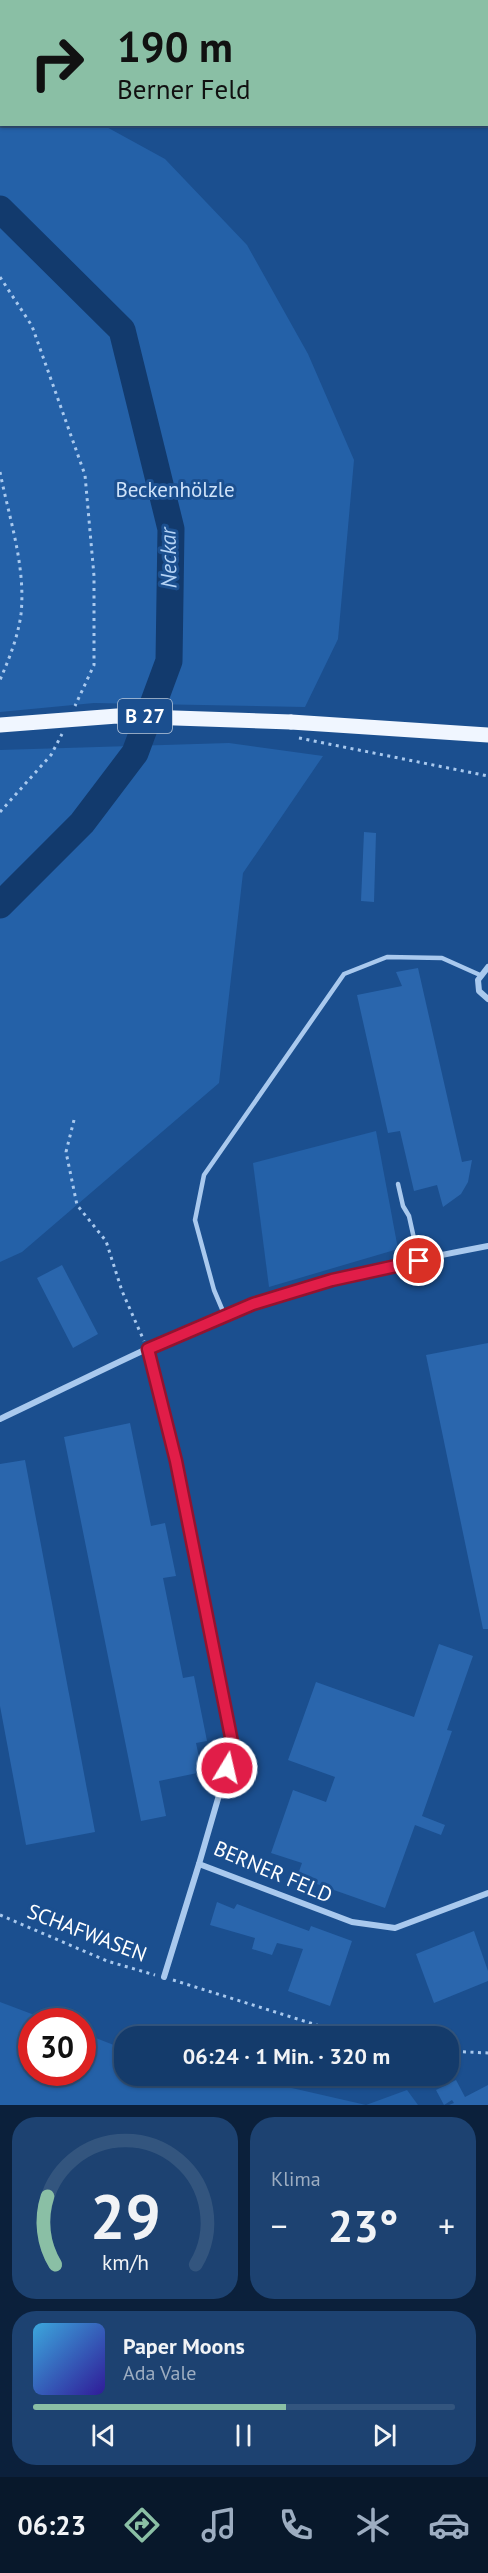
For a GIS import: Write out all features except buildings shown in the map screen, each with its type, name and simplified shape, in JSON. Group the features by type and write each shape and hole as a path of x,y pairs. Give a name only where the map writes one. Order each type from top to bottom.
{"main road":[{"name":"B 27","path":"0,725 117,716 291,729 488,735"}],"street":[{"path":"488,967 480,975 479,991 488,999"},
{"path":"0,1419 148,1349 253,1304 332,1280 488,1246"},
{"name":"BERNER FELD","path":"148,1349 173,1449 233,1747 199,1864 352,1922 395,1928 488,1893"},
{"path":"164,1977 199,1864"}],"lane":[{"path":"225,1317 214,1290 195,1220 204,1175 344,974 387,957 442,958 480,975"},
{"path":"398,1184 403,1206 409,1216 419,1261"}],"path":[{"path":"0,277 32,326 85,475 94,576 94,665 72,713"},
{"path":"0,472 17,553 21,592 17,631 0,680"},
{"path":"291,729 488,776"},
{"path":"0,812 51,755 62,734"},
{"path":"74,1120 66,1152 77,1204 106,1241 122,1291 148,1349"},
{"name":"SCHAFWASEN","path":"0,1915 107,1961 320,2026"},
{"path":"459,2052 488,2053"}],"green space":[{"name":"Beckenhölzle","path":"0,126 105,126 165,159 247,245 308,354 354,460 338,639 305,707 94,703 0,712"},
{"path":"229,743 323,756 243,873 219,1083 22,1252 0,1262 0,750"},
{"path":"376,1131 398,1249 269,1287 253,1163"},
{"path":"0,2002 18,2009 18,2086 96,2086 96,2038 114,2045 114,2086 283,2086 366,2105 0,2105"},
{"path":"407,2090 418,2105 366,2105"}],"waterway":[{"name":"Neckar","path":"0,209 122,330 171,529 169,661 135,753 82,823 0,905"}],"route":[{"path":"227,1768 233,1747 176,1461 148,1349 253,1304 332,1280 419,1261"}]}
